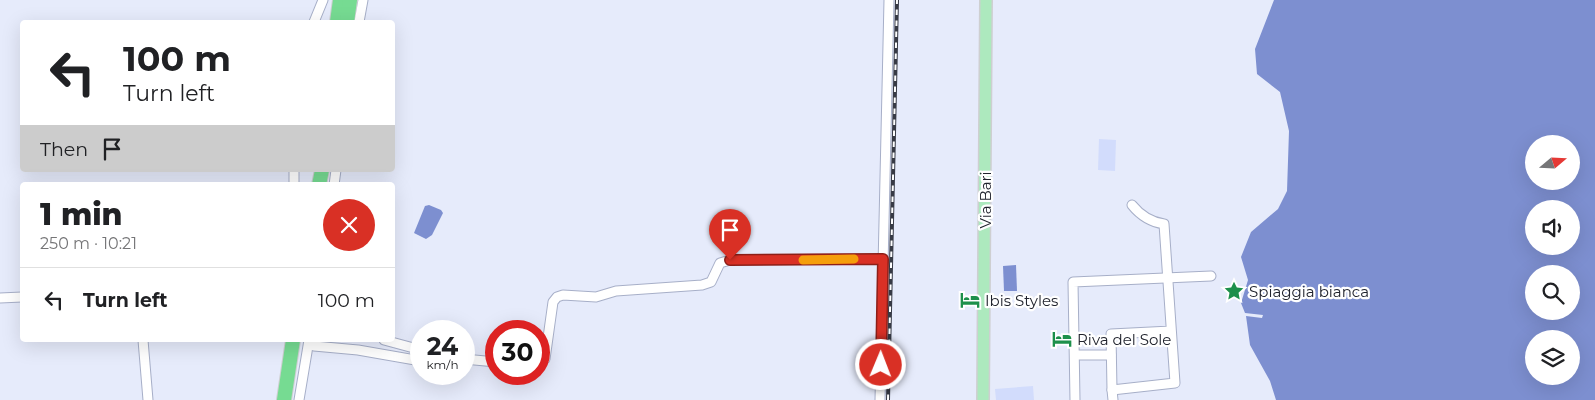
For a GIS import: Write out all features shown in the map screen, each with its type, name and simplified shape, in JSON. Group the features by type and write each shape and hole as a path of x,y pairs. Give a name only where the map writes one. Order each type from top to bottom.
{"highway":[{"path":"337,20 340,0"},
{"path":"347,20 350,0"},
{"path":"275,400 284,342"},
{"path":"284,400 294,342"}],"main road":[{"name":"Via Bari","path":"983,400 986,0"}],"street":[{"path":"315,20 323,0"},
{"path":"360,20 363,0"},
{"path":"880,400 889,0"},
{"path":"1112,390 1175,383 1164,224 1154,222 1132,205"},
{"path":"550,321 553,302 557,297 563,295 596,298 616,291 702,285 711,282 720,263 730,260 883,259"},
{"path":"1075,400 1076,355 1073,282 1211,276"},
{"path":"0,298 20,297"},
{"path":"1112,400 1111,334 1171,331"},
{"path":"143,342 148,400"},
{"path":"299,400 309,342"},
{"path":"311,342 314,346 358,350 410,359"},
{"path":"391,342 410,347"},
{"path":"1076,355 1111,355"}],"shaded area":[{"path":"1099,139 1116,140 1115,171 1098,170"},
{"path":"1033,386 1034,400 996,400 995,389"}],"water":[{"path":"1274,0 1595,0 1595,400 1276,400 1270,381 1250,345 1246,316 1262,318 1263,315 1245,313 1241,303 1248,280 1241,257 1251,232 1278,209 1287,191 1289,131 1280,92 1257,74 1255,49"},
{"path":"429,205 441,210 443,213 432,235 426,239 414,233 425,206"},
{"path":"1016,265 1017,291 1004,291 1003,266"}],"railway":[{"path":"888,400 897,0"}],"slow traffic":[{"path":"803,260 854,259"}],"place":[{"name":"Spiaggia bianca","path":"1234,291"},
{"name":"Ibis Styles","path":"970,300"},
{"name":"Riva del Sole","path":"1062,339"}],"route":[{"path":"730,260 883,259 881,365"}]}
